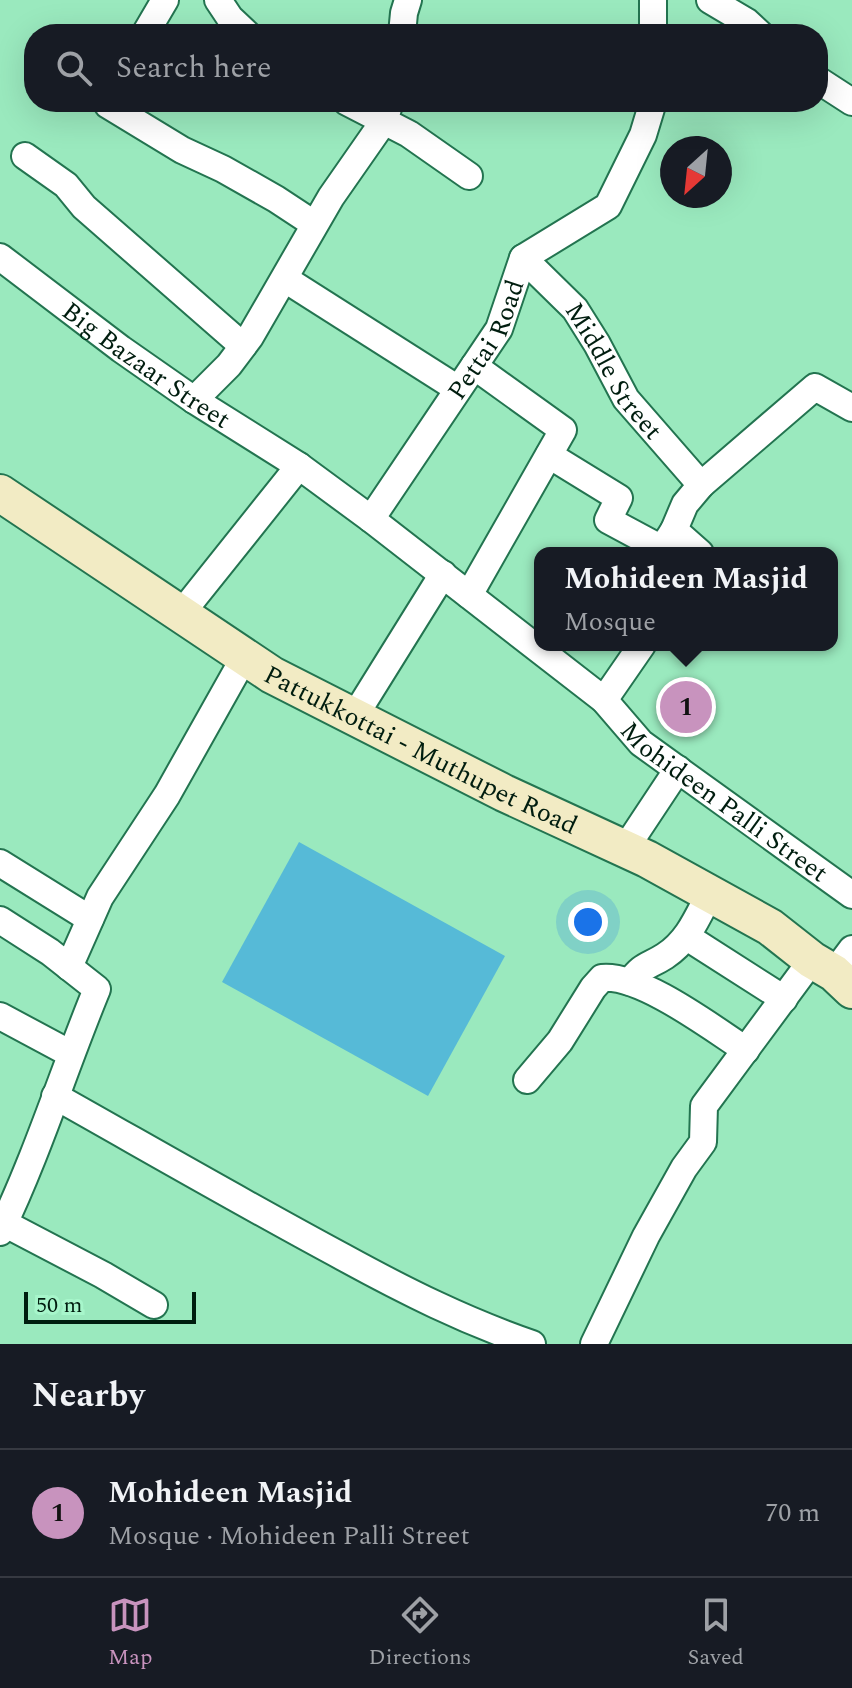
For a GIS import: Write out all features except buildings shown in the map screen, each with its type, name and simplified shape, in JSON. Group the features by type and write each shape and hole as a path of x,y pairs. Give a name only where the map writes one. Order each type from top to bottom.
{"main road":[{"name":"Pattukkottai - Muthupet Road","path":"0,493 244,658 504,793 625,849 770,927 837,968"}],"street":[{"path":"151,24 165,0"},
{"path":"218,0 236,24"},
{"path":"404,24 408,0"},
{"path":"653,0 653,24"},
{"path":"710,0 749,24"},
{"path":"828,86 852,102"},
{"path":"120,112 314,224"},
{"path":"194,400 243,346 285,279 314,224 386,112"},
{"path":"388,112 409,134 469,176"},
{"name":"Pettai Road","path":"371,519 499,329 523,258 608,206 643,135 650,112"},
{"path":"25,156 66,185 84,207 243,346"},
{"name":"Big Bazaar Street","path":"0,257 82,321 194,400 299,466"},
{"name":"Middle Street","path":"523,258 575,309 626,399 701,485"},
{"path":"285,279 458,389"},
{"path":"469,595 563,430 474,366"},
{"path":"663,547 685,504 701,485 815,387 852,408"},
{"path":"549,455 619,498 608,520 658,547"},
{"path":"180,615 299,466 371,519"},
{"name":"Mohideen Palli Street","path":"371,519 534,646"},
{"path":"674,530 693,547"},
{"path":"354,717 443,574"},
{"name":"Mohideen Palli Street","path":"541,651 604,700 641,743 852,895"},
{"name":"Mohideen Palli Street","path":"604,700 638,651"},
{"path":"69,967 100,897 167,795 244,658"},
{"path":"625,849 678,769"},
{"path":"0,863 90,919"},
{"path":"630,982 641,967 665,956 687,937 709,895"},
{"path":"0,920 97,989 44,1130 1,1225 154,1305"},
{"path":"687,937 784,999"},
{"path":"594,1344 646,1236 684,1168 703,1142 704,1106 784,999 837,968"},
{"path":"527,1080 560,1041 593,988 602,978 616,976 665,999 746,1050"},
{"path":"0,1016 71,1054"},
{"path":"55,1096 274,1221 408,1293 532,1344"}],"water":[{"path":"299,842 505,956 428,1096 222,982"}],"place":[{"name":"Mohideen Masjid","path":"686,707"}]}
